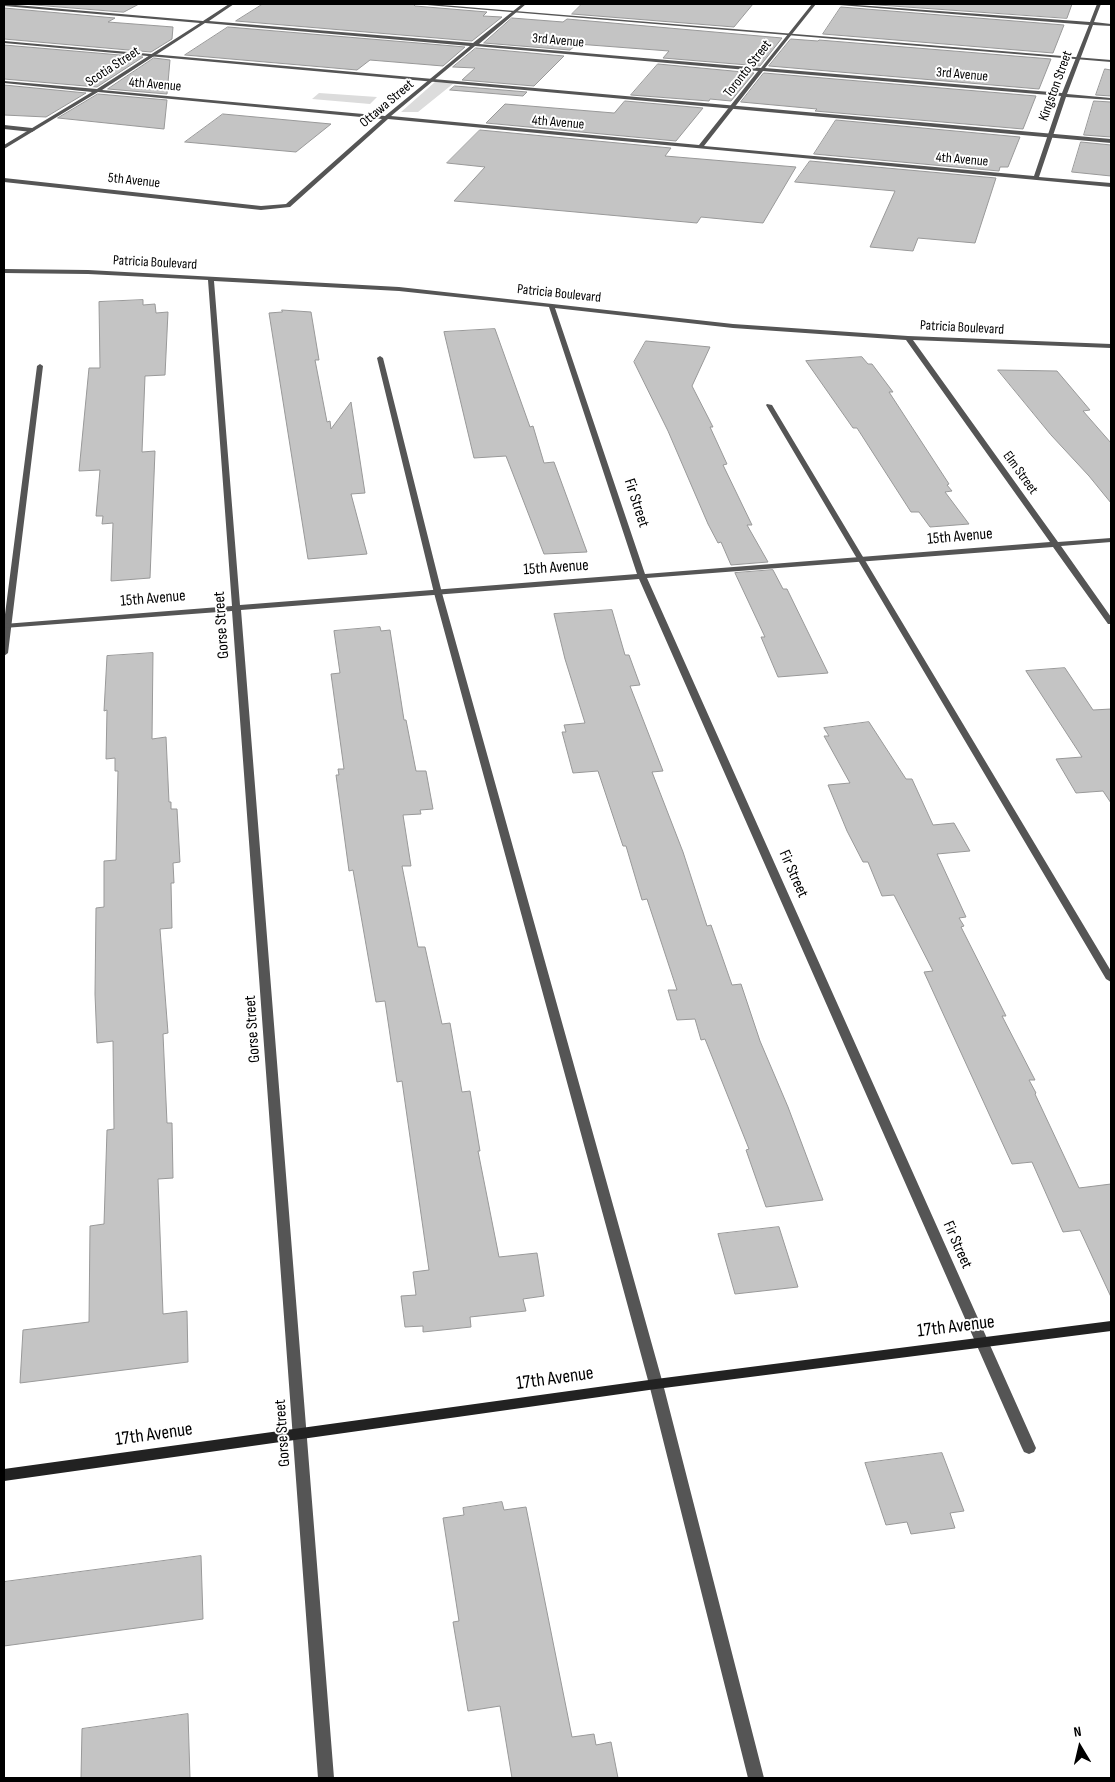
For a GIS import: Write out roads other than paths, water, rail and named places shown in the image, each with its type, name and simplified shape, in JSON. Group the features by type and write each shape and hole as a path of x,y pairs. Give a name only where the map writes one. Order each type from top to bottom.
{"street":[{"name":"Scotia Street","path":"4,147 97,91 232,4"},
{"path":"417,4 1111,61"},
{"name":"Ottawa Street","path":"261,208 288,206 386,118 524,4"},
{"name":"Toronto Street","path":"700,147 814,4"},
{"path":"829,4 1111,26"},
{"name":"Kingston Street","path":"1036,178 1064,95 1099,4"},
{"name":"3rd Avenue","path":"4,5 1111,99"},
{"path":"4,42 1111,141"},
{"name":"4th Avenue","path":"4,82 1111,185"},
{"path":"4,127 32,130"},
{"name":"5th Avenue","path":"4,180 261,208"},
{"name":"Patricia Boulevard","path":"4,271 88,272 400,289 733,326 908,338 1111,346"},
{"name":"Gorse Street","path":"211,278 326,1778"},
{"name":"Fir Street","path":"551,305 642,577 1029,1448"},
{"name":"Elm Street","path":"908,338 1111,622"},
{"path":"380,358 438,592 656,1384 756,1778"},
{"path":"4,652 5,626 40,366"},
{"path":"769,405 1111,979"},
{"name":"15th Avenue","path":"5,626 1111,540"},
{"name":"17th Avenue","path":"4,1475 656,1384 1111,1326"}]}
